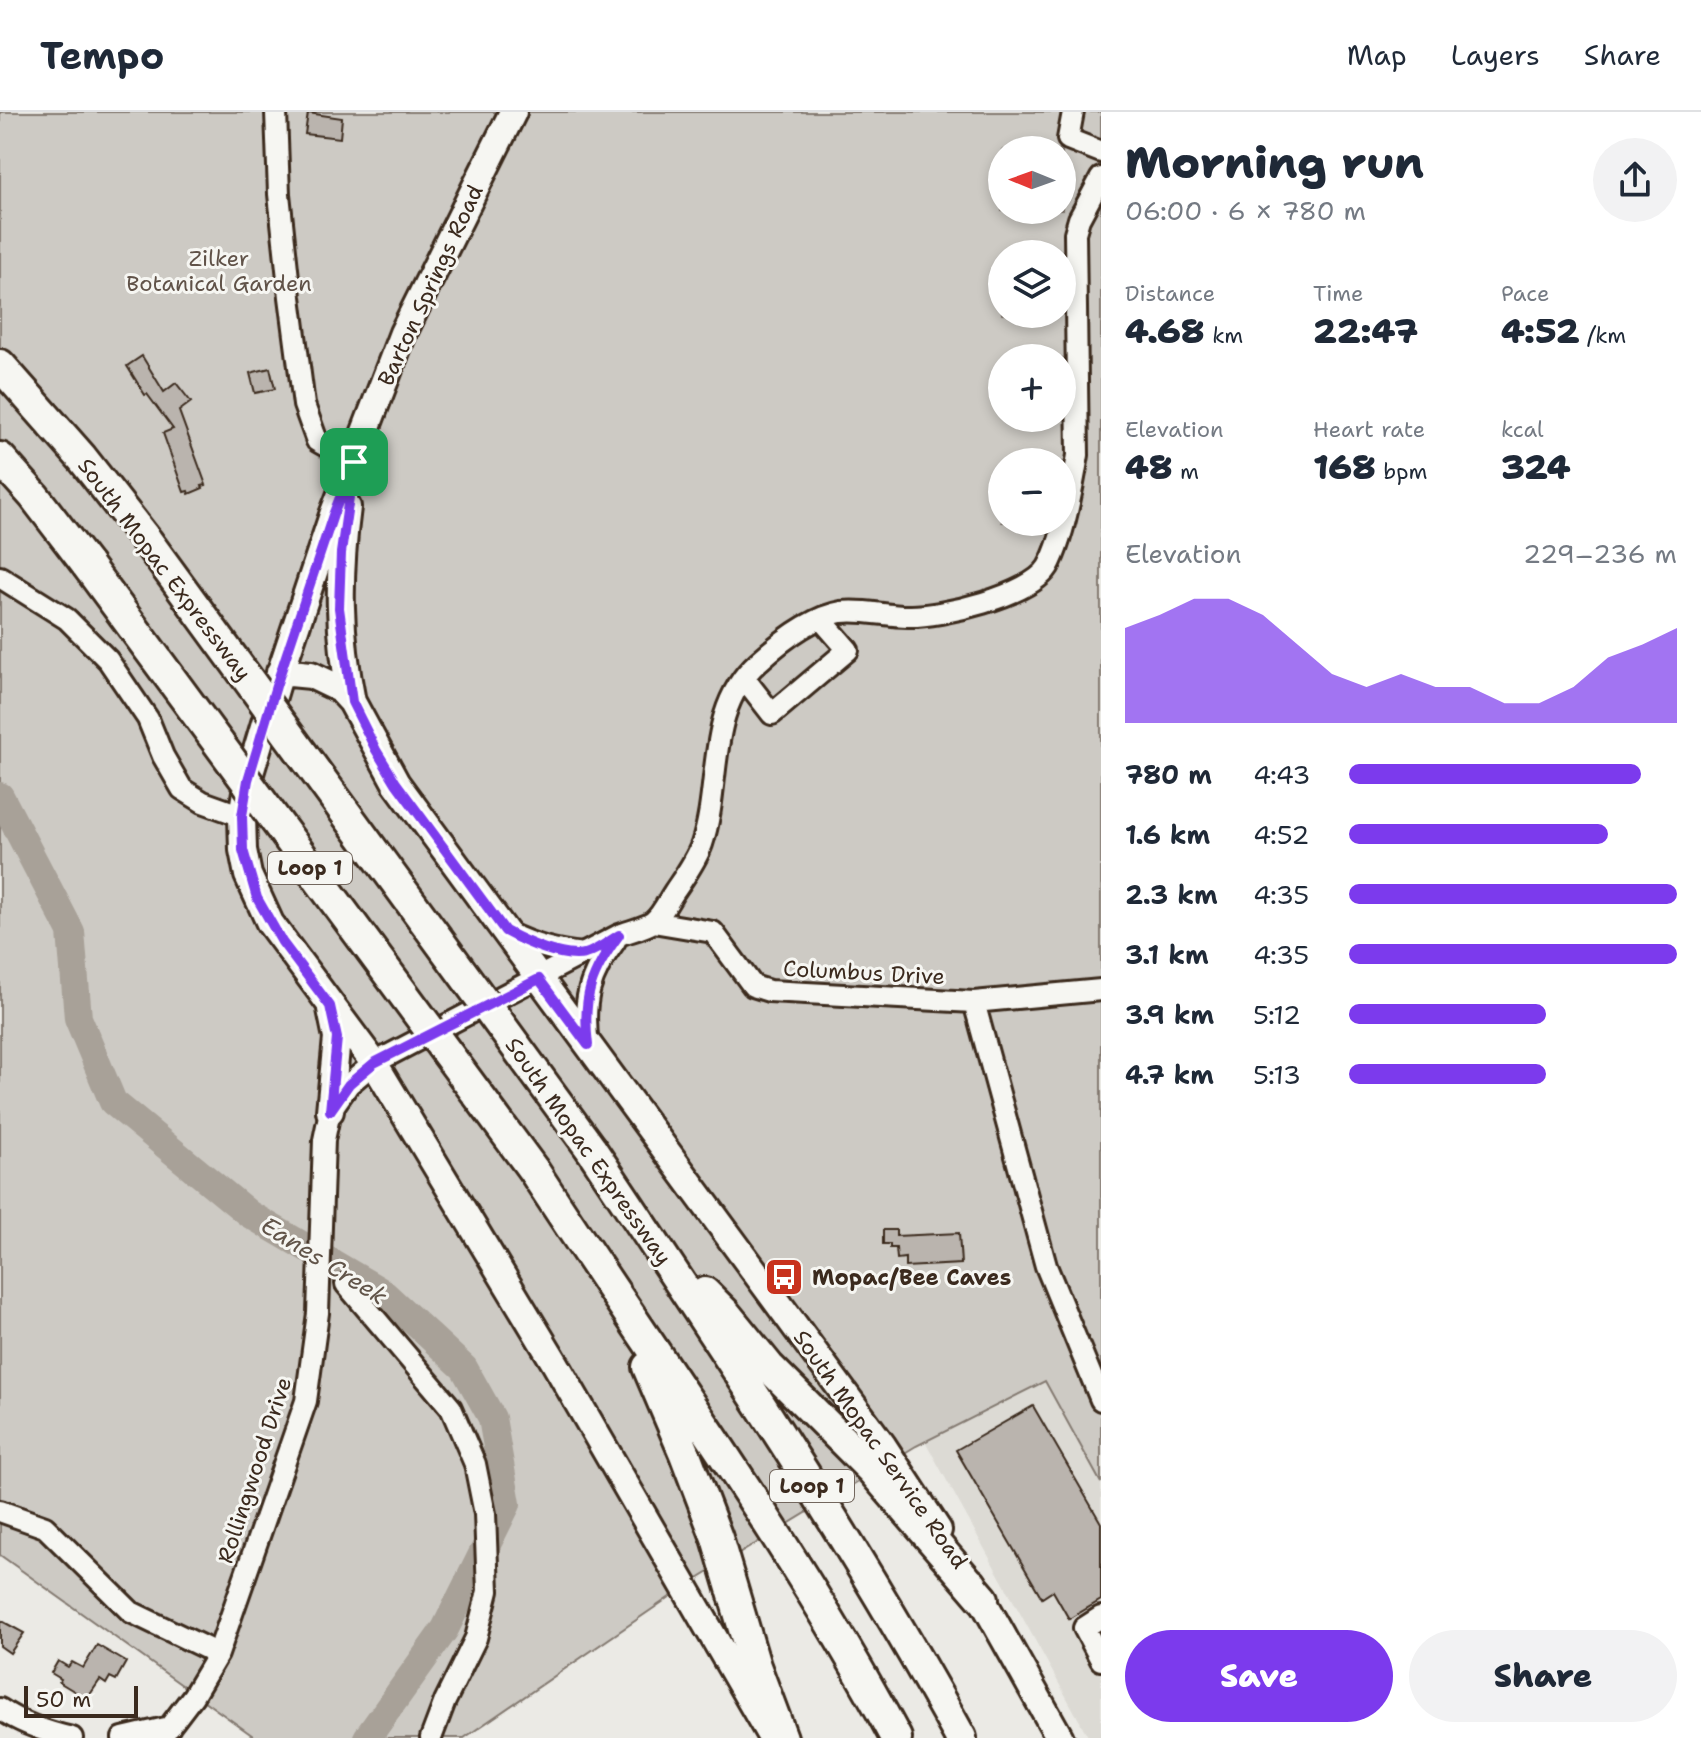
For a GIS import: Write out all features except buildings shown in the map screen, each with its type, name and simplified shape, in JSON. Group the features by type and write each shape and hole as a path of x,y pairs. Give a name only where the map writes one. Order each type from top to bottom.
{"highway":[{"name":"South Mopac Expressway","path":"0,365 82,458 147,541 591,1149 784,1440 876,1590 961,1738"},
{"name":"Loop 1","path":"0,458 34,496 87,565 534,1171 624,1310 735,1469 828,1618 896,1738"},
{"path":"652,1240 725,1313 769,1367 872,1470 983,1599"},
{"path":"624,1310 717,1538 755,1666 782,1738"}],"main road":[{"name":"Barton Springs Road","path":"280,672 333,515 403,333 513,112"},
{"name":"Barton Springs Road","path":"352,702 339,608 341,553 354,462"},
{"path":"352,702 327,680 280,672 248,780 242,816 243,850 257,898 282,942 374,1063 555,1363 772,1738"},
{"name":"South Mopac Service Road","path":"352,702 396,783 883,1446 983,1599 1060,1738"},
{"path":"330,1006 337,1038 330,1111"}],"street":[{"path":"276,112 280,201 304,405 317,441 354,462"},
{"path":"1073,112 1068,139 1101,152"},
{"path":"653,922 686,875 701,846 723,718 744,678 757,663 803,628 838,613 859,611 904,617 963,609 1038,579 1048,567 1072,489 1079,436 1075,233 1101,178"},
{"path":"1079,436 1101,433"},
{"path":"0,577 67,619 108,660 148,719 163,756 182,789 203,802 242,816"},
{"path":"744,678 772,714 848,650 821,619"},
{"name":"Rollingwood Drive","path":"165,1732 193,1696 218,1654 306,1401 318,1313 324,1140 330,1111 349,1084 374,1063 619,935 653,922"},
{"name":"Columbus Drive","path":"653,922 713,932 753,986 769,991 974,1002 1101,990"},
{"path":"505,931 531,945 584,954"},
{"path":"588,1045 585,1022 587,995 598,963 619,935"},
{"path":"974,1002 1046,1266 1101,1400"},
{"path":"346,1284 451,1408 475,1464 485,1514 488,1591 476,1638 445,1701 431,1738"},
{"path":"0,1511 45,1527 131,1612 218,1654"},
{"path":"1101,1617 1084,1628 1101,1660"},
{"path":"0,1709 49,1733 72,1738"},
{"path":"123,1738 165,1732"}],"shaded area":[{"path":"1045,1380 1101,1483 1101,1738 1089,1738 925,1441"}],"green space":[{"name":"Zilker Botanical Garden","path":"0,112 1101,112 1101,1483 1045,1381 916,1446 683,1588 464,1738 256,1738 0,1555"}],"waterway":[{"name":"Eanes Creek","path":"0,796 71,932 78,1018 113,1102 249,1214 382,1292 464,1368 492,1418 507,1504 445,1629 367,1738"}],"place":[{"name":"Mopac/Bee Caves","path":"784,1277"}],"route":[{"path":"354,462 341,553 339,608 352,702 376,750 396,783 505,931 531,945 584,954 619,935 598,963 587,995 585,1022 588,1045 539,979 374,1063 349,1084 330,1111 337,1038 330,1006 282,942 257,898 243,850 242,816 248,780 276,686 333,515 354,462"}]}
